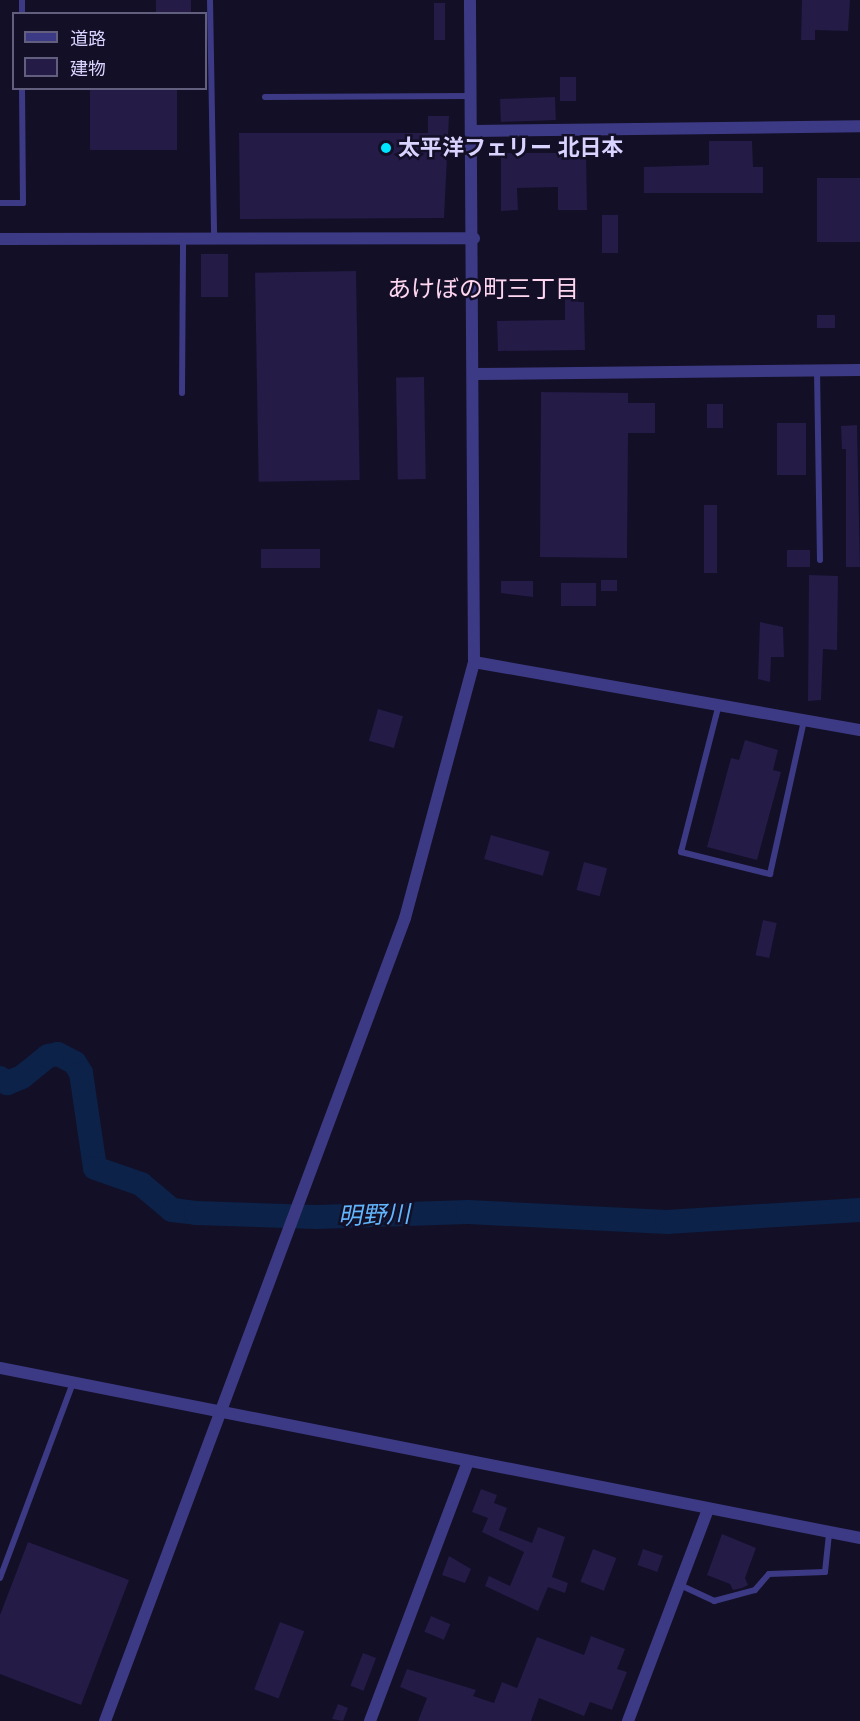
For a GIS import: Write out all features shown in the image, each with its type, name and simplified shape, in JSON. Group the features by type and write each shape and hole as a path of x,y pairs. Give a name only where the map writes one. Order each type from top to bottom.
{"street":[{"path":"105,1721 405,918 474,662 475,374 470,0"},
{"path":"473,131 860,126"},
{"path":"0,239 474,238"},
{"path":"475,374 860,370"},
{"path":"474,662 860,730"},
{"path":"0,1368 222,1410 860,1538"},
{"path":"370,1721 468,1461"},
{"path":"628,1721 708,1509"}],"lane":[{"path":"210,0 214,238"},
{"path":"0,203 23,203 22,90"},
{"path":"265,98 472,96"},
{"path":"182,393 183,238"},
{"path":"817,370 820,560"},
{"path":"719,704 681,852 770,874 804,720"},
{"path":"0,1578 73,1382"},
{"path":"679,1585 714,1601 755,1590 769,1574 825,1572 829,1533"}],"building":[{"path":"156,0 191,0 191,12 156,12"},
{"path":"802,0 850,0 848,31 815,30 815,40 801,40"},
{"path":"434,3 445,3 445,40 434,40"},
{"path":"560,77 576,77 576,101 560,101"},
{"path":"90,90 177,90 177,150 90,150"},
{"path":"555,97 556,120 501,122 500,99"},
{"path":"428,116 449,116 444,218 240,219 239,133 428,133"},
{"path":"709,141 752,141 753,167 763,167 763,193 644,193 644,167 709,165"},
{"path":"501,153 586,153 587,210 558,210 558,187 517,188 518,210 501,211"},
{"path":"817,178 860,178 860,242 817,242"},
{"path":"602,215 618,215 618,253 602,253"},
{"path":"201,254 228,254 228,297 201,297"},
{"path":"356,271 360,480 259,482 255,273"},
{"path":"565,284 578,284 578,302 584,302 585,350 498,351 497,321 565,320"},
{"path":"817,315 835,315 835,328 817,328"},
{"path":"396,377 424,377 426,479 398,479"},
{"path":"541,392 628,393 628,403 655,403 655,433 628,433 627,558 540,557"},
{"path":"707,404 723,404 723,428 707,428"},
{"path":"777,423 806,423 806,475 777,475"},
{"path":"857,425 860,567 846,567 846,449 842,449 841,426"},
{"path":"704,505 717,505 717,573 704,573"},
{"path":"261,549 320,549 320,568 261,568"},
{"path":"787,550 810,550 810,567 787,567"},
{"path":"809,575 838,576 837,650 823,649 821,700 808,701"},
{"path":"601,580 617,580 617,591 601,591"},
{"path":"501,581 533,581 533,597 501,593"},
{"path":"561,583 596,583 596,606 561,606"},
{"path":"760,622 783,627 784,657 771,657 770,682 758,679"},
{"path":"378,709 403,716 394,748 369,741"},
{"path":"745,740 778,750 773,770 781,772 757,860 707,847 731,758 739,760"},
{"path":"491,835 550,852 543,876 484,859"},
{"path":"584,862 607,868 600,896 576,890"},
{"path":"763,920 777,923 769,958 756,955"},
{"path":"481,1489 497,1495 494,1503 507,1508 499,1530 532,1543 538,1527 565,1537 552,1577 568,1583 565,1593 548,1587 538,1611 485,1586 489,1576 510,1586 524,1552 482,1532 488,1518 472,1512"},
{"path":"722,1534 756,1548 745,1578 748,1585 742,1588 733,1590 730,1584 707,1575"},
{"path":"28,1542 129,1580 81,1705 0,1674 0,1615"},
{"path":"593,1549 616,1558 604,1591 580,1582"},
{"path":"643,1549 663,1556 657,1572 637,1565"},
{"path":"449,1556 471,1569 465,1583 442,1575"},
{"path":"431,1616 450,1624 444,1640 424,1632"},
{"path":"280,1622 304,1631 278,1699 254,1689"},
{"path":"591,1636 625,1649 617,1669 627,1672 612,1710 590,1702 584,1716 539,1698 531,1721 418,1721 427,1698 400,1687 407,1669 476,1690 473,1696 494,1703 502,1682 517,1688 537,1637 584,1655"},
{"path":"363,1653 376,1658 364,1691 350,1686"},
{"path":"338,1704 348,1708 343,1721 332,1719"}],"waterway":[{"name":"明野川","path":"0,1078 7,1083 22,1077 48,1056 58,1054 75,1063 81,1073 95,1168 141,1184 172,1210 196,1213 316,1217 468,1212 667,1222 860,1210"}],"place":[{"name":"太平洋フェリー 北日本","path":"386,148"}],"district":[{"name":"あけぼの町三丁目","path":"483,289"}]}
